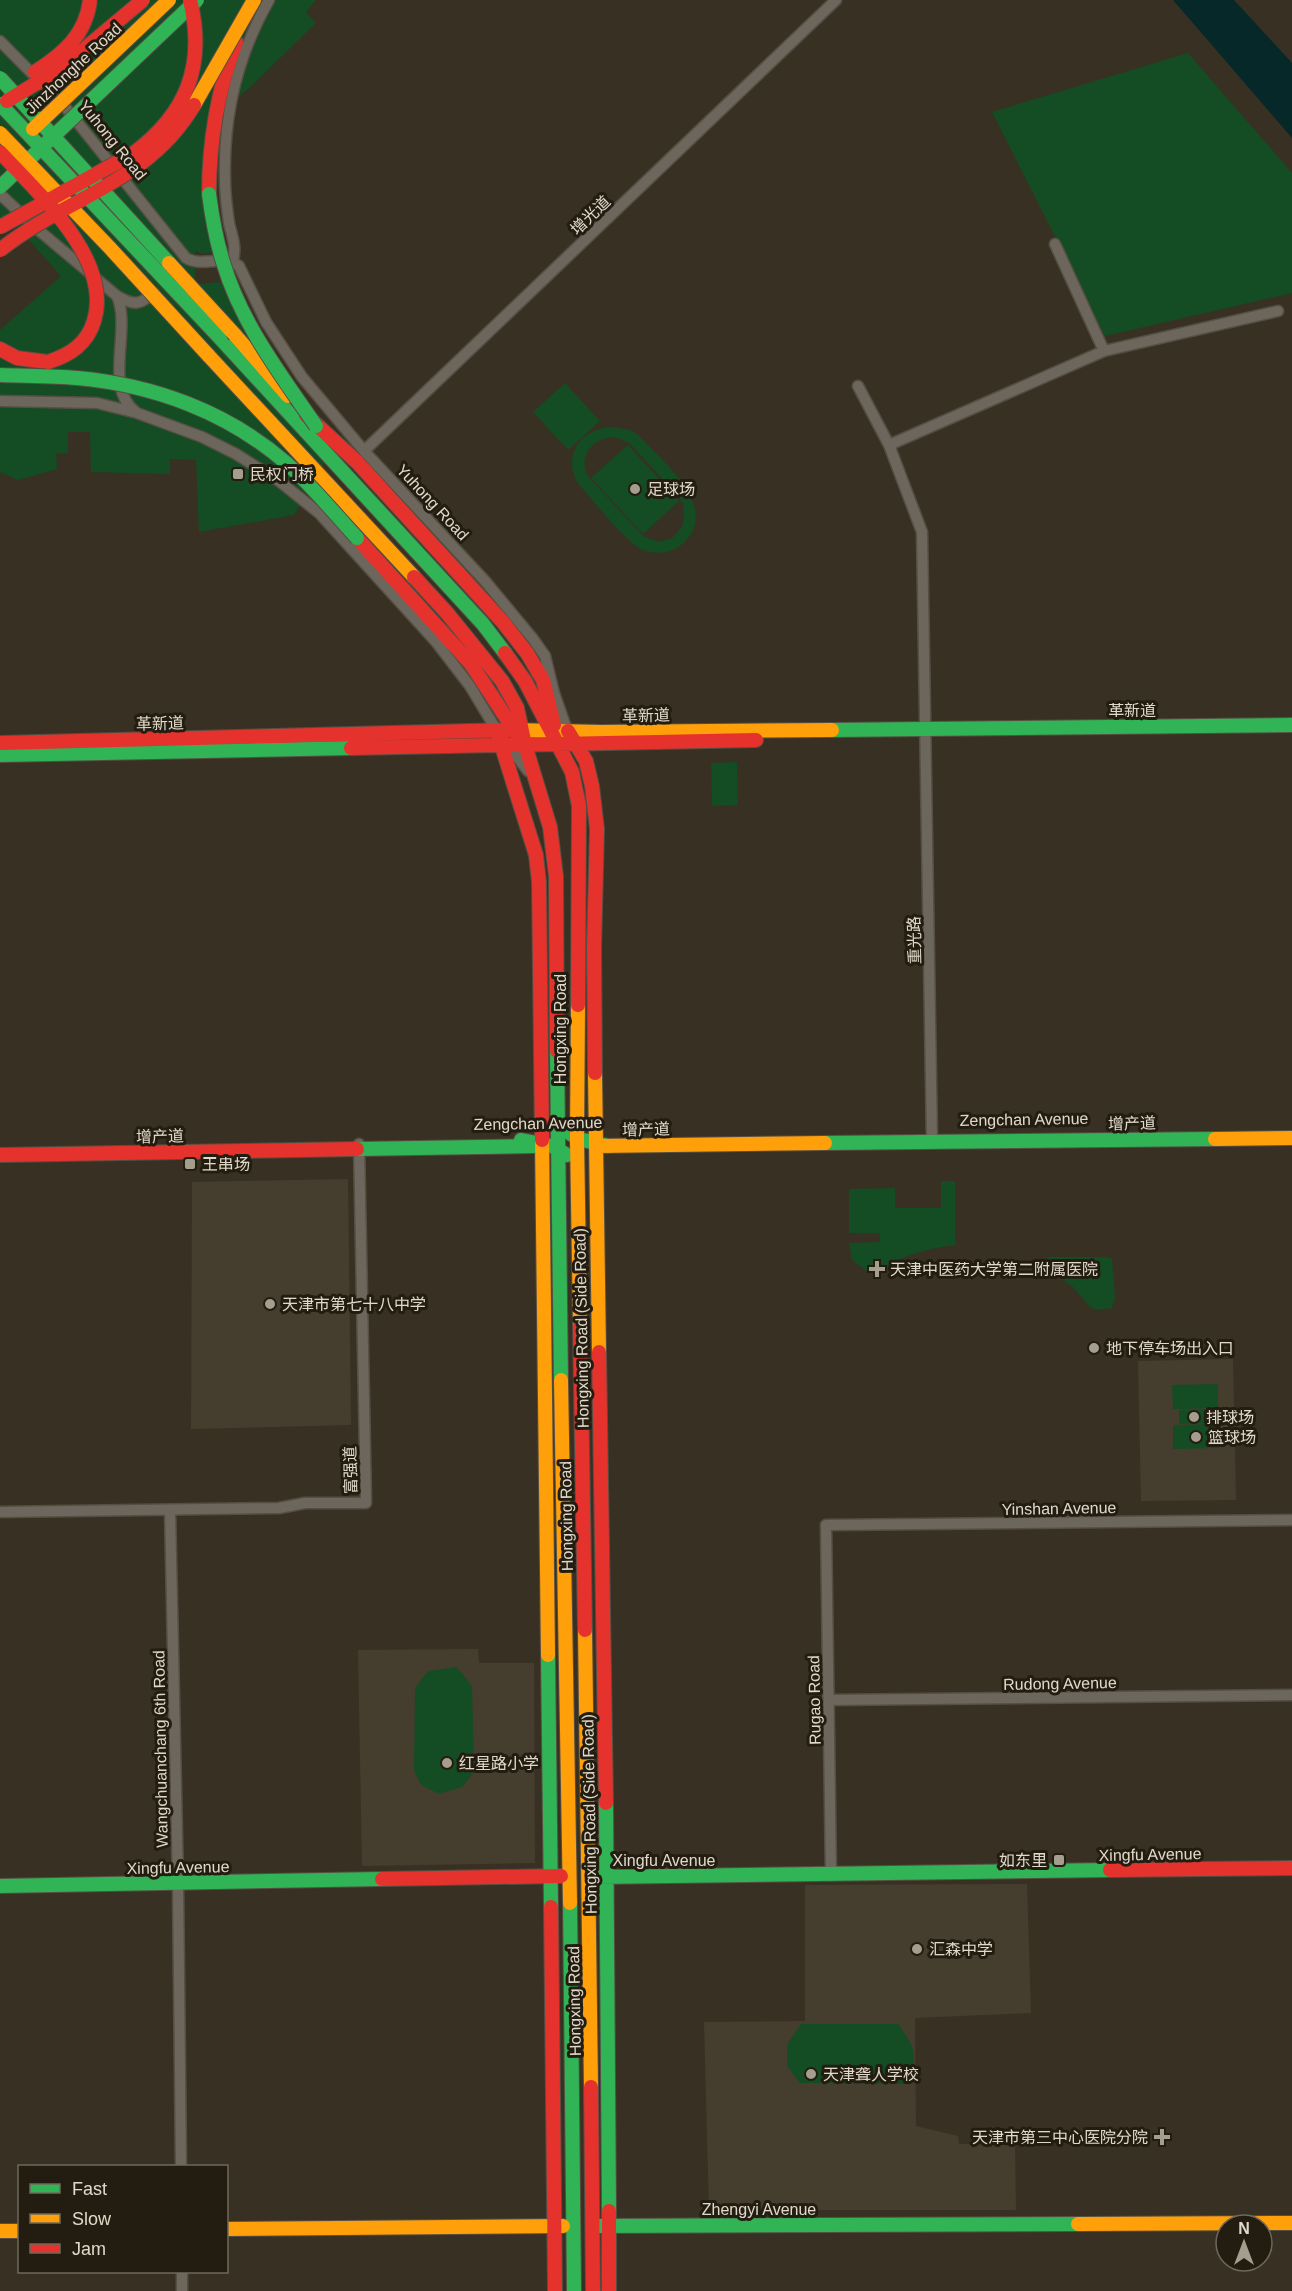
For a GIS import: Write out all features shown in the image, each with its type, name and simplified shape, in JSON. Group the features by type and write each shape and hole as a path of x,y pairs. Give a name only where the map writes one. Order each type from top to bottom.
{"main road":[{"path":"0,94 64,51 82,31 89,13 90,0"},
{"path":"143,0 63,67 0,104 220,338 494,637 563,737"},
{"name":"Jinzhonghe Road","path":"0,160 169,0"},
{"path":"0,227 134,153 153,139 169,121 188,91 196,60 198,38 190,0"},
{"path":"0,187 196,0"},
{"path":"0,250 36,224 140,165 161,148 195,105 252,4"},
{"path":"252,4 225,71 216,107 209,165 209,194 222,263 240,309 272,364 316,426"},
{"path":"0,78 236,335 316,426 357,462 502,621 546,688 548,709 563,737"},
{"path":"0,133 110,248 447,613 511,694 518,730"},
{"path":"0,152 75,240 92,271 98,299 93,328 70,354 48,362 36,362 17,358 0,349"},
{"path":"0,375 99,380 136,387 168,396 218,416 250,434 287,463 436,623 484,681 518,730 525,745"},
{"path":"0,387 72,386 145,398 182,411 217,428 308,486"},
{"name":"革新道","path":"0,743 518,730 563,737 1292,725"},
{"name":"Hongxing Road (Side Road)","path":"497,731 505,745 537,868 575,1144 606,1873 609,2291"},
{"name":"革新道","path":"926,732 1292,733"},
{"name":"革新道","path":"0,755 525,745 563,737"},
{"name":"Hongxing Road (Side Road)","path":"555,2291 551,1873 575,1144 594,948 597,829 592,786 586,761 563,737"},
{"name":"Hongxing Road","path":"563,737 579,806 575,1144 557,1171 570,1873 574,2291"},
{"name":"Hongxing Road","path":"525,745 550,827 556,876 556,1108 575,1144"},
{"path":"556,1108 562,1124 585,1155 577,1170"},
{"name":"Zengchan Avenue","path":"932,1139 1292,1132"},
{"name":"增产道","path":"522,1143 1292,1138"},
{"name":"Zengchan Avenue","path":"0,1148 522,1143"},
{"path":"575,1144 577,1170"},
{"name":"增产道","path":"0,1155 359,1146"},
{"name":"Hongxing Road","path":"577,1170 589,1873 593,2291"},
{"name":"Xingfu Avenue","path":"0,1879 1292,1866"},
{"name":"Xingfu Avenue","path":"0,1886 178,1879"},
{"name":"Zhengyi Avenue","path":"608,2230 1292,2223"},
{"name":"Zhengyi Avenue","path":"228,2229 1214,2230"},
{"name":"Zhengyi Avenue","path":"228,2236 554,2230"},
{"path":"1274,2230 1292,2230"},
{"path":"0,2231 18,2231"},
{"path":"0,2238 18,2238"}],"street":[{"name":"Yuhong Road","path":"269,0 254,30 239,71 228,112 225,183 235,259 256,303 283,350 302,377 364,451 485,581 533,639 545,657 563,737"},
{"name":"增光道","path":"364,451 836,0"},
{"name":"Yuhong Road","path":"0,41 66,108 183,254"},
{"path":"0,194 36,228 117,296 129,303 142,303"},
{"path":"1055,244 1104,351"},
{"path":"183,254 189,260 196,262 235,259"},
{"path":"183,254 185,266 183,271"},
{"path":"101,404 117,397 121,390 126,370 128,322 142,303 183,271 192,267 222,267 235,259"},
{"path":"117,296 122,311 121,390 125,402 137,413"},
{"path":"889,445 1104,351 1278,311"},
{"name":"重光路","path":"858,386 889,445 922,532 932,1139"},
{"path":"5,401 69,401 101,404 137,413 219,445 259,467 319,513 437,643 470,686 497,731"},
{"path":"505,745 537,784"},
{"name":"富强道","path":"0,1512 279,1508 305,1503 366,1503 359,1146"},
{"name":"Wangchuanchang 6th Road","path":"170,1510 178,1879 181,2165"},
{"name":"Yinshan Avenue","path":"826,1525 1292,1521"},
{"name":"Rugao Road","path":"826,1525 831,1871"},
{"name":"Rudong Avenue","path":"829,1700 1292,1695"},
{"path":"182,2273 182,2291"}],"shaded area":[{"name":"天津市第七十八中学","path":"348,1179 351,1425 191,1429 192,1182"},
{"path":"1233,1359 1236,1500 1141,1501 1138,1361"},
{"name":"红星路小学","path":"478,1649 479,1663 534,1663 535,1863 362,1866 358,1650"},
{"name":"天津聋人学校","path":"1027,1884 1031,2013 915,2018 916,2126 958,2136 959,2144 1015,2144 1016,2210 709,2210 704,2022 805,2021 805,1885"}],"green space":[{"path":"0,0 316,0 306,12 316,23 248,89 223,108 217,140 214,252 203,254 195,250 195,285 217,282 233,286 267,351 338,440 294,515 199,532 196,460 170,459 170,474 91,472 90,432 68,432 68,453 56,454 57,469 18,480 0,472 0,330 61,276 12,221 0,231"},
{"path":"1188,53 1292,173 1292,293 1105,336 992,112"},
{"path":"565,383 600,421 568,450 533,412"},
{"path":"614,427 637,434 685,487 693,502 696,517 692,532 680,546 661,553 651,552 634,545 577,482 572,461 574,452 585,437 603,428","holes":["615,437 627,442 683,504 682,527 672,538 659,542 643,536 587,475 585,460 595,443"]},
{"name":"足球场","path":"628,445 679,501 643,534 591,478"},
{"path":"737,762 738,805 712,806 711,763"},
{"path":"941,1181 955,1181 955,1245 914,1254 877,1273 865,1270 852,1260 849,1243 880,1242 880,1233 849,1233 849,1189 895,1188 895,1208 941,1208"},
{"path":"1048,1257 1112,1258 1115,1298 1112,1308 1097,1310 1090,1307 1073,1287 1046,1268 1043,1261"},
{"name":"篮球场","path":"1218,1384 1218,1408 1173,1409 1172,1385"},
{"name":"排球场","path":"1209,1409 1209,1423 1179,1424 1179,1410"},
{"name":"篮球场","path":"1218,1424 1219,1448 1173,1449 1173,1425"},
{"path":"457,1667 472,1686 474,1772 462,1787 439,1794 421,1785 414,1770 415,1688 428,1671"},
{"path":"801,2024 898,2024 909,2040 914,2059 905,2084 800,2083 787,2066 787,2045"}],"water":[{"path":"1173,0 1234,0 1292,63 1292,138"}],"traffic: fast":[{"path":"0,187 197,0"},
{"path":"0,78 169,263"},
{"path":"0,104 220,338"},
{"path":"209,194 221,254 240,306 263,347 316,426"},
{"path":"220,338 483,624 505,653"},
{"path":"0,375 68,377 134,387 161,394 214,415 263,444 285,462 357,538"},
{"path":"832,730 1292,725"},
{"path":"0,755 351,748"},
{"path":"557,1051 561,1380"},
{"path":"568,1132 579,1139 608,1146"},
{"path":"825,1143 1215,1139"},
{"path":"521,1140 552,1146 567,1155"},
{"path":"357,1149 534,1146"},
{"path":"548,1655 551,1907"},
{"path":"606,1803 609,2211"},
{"path":"597,1877 1110,1870"},
{"path":"0,1886 382,1879"},
{"path":"570,1903 574,2291"},
{"path":"599,2226 1078,2224"}],"traffic: slow":[{"path":"33,129 169,0"},
{"path":"194,105 254,0"},
{"path":"0,133 208,355"},
{"path":"169,263 235,335"},
{"path":"235,335 288,396"},
{"path":"208,355 414,577"},
{"path":"511,730 601,732 832,730"},
{"path":"578,1005 577,1139 580,1325"},
{"path":"595,1073 599,1352"},
{"path":"1215,1139 1292,1138"},
{"path":"542,1140 548,1655"},
{"path":"597,1146 825,1143"},
{"path":"561,1380 570,1903"},
{"path":"585,1630 591,2087"},
{"path":"1078,2224 1292,2223"},
{"path":"228,2229 563,2226"},
{"path":"0,2231 18,2231"}],"traffic: jam":[{"path":"35,72 64,51 72,42 84,23 90,0"},
{"path":"7,101 63,67 143,0"},
{"path":"0,227 134,153 167,121 188,86 193,66 195,46 190,0"},
{"path":"209,194 215,117 236,42"},
{"path":"0,250 52,216 130,171 154,153 175,131 194,105"},
{"path":"0,152 51,207 68,229 83,252 93,275 97,298 91,329 77,348 48,362"},
{"path":"0,349 17,358 48,362"},
{"path":"306,415 357,462 502,621 527,653 543,680 554,725"},
{"path":"357,538 471,664 522,742"},
{"path":"414,577 447,613 502,681 517,708 525,745 550,827 556,876 557,1051"},
{"path":"505,653 525,681 572,772 579,806 578,1005"},
{"path":"0,743 511,730"},
{"path":"497,731 536,855 539,882 542,1140"},
{"path":"568,731 586,761 592,786 597,829 594,948 595,1073"},
{"path":"351,748 756,740"},
{"path":"0,1155 357,1149"},
{"path":"580,1325 585,1630"},
{"path":"599,1352 606,1803"},
{"path":"1110,1870 1292,1868"},
{"path":"382,1879 561,1876"},
{"path":"551,1907 555,2291"},
{"path":"591,2087 593,2291"},
{"path":"609,2211 609,2291"}],"place":[{"name":"民权门桥","path":"238,474"},
{"name":"足球场","path":"635,489"},
{"name":"王串场","path":"190,1164"},
{"name":"天津中医药大学第二附属医院","path":"877,1269"},
{"name":"天津市第七十八中学","path":"270,1304"},
{"name":"地下停车场出入口","path":"1094,1348"},
{"name":"排球场","path":"1194,1417"},
{"name":"篮球场","path":"1196,1437"},
{"name":"红星路小学","path":"447,1763"},
{"name":"如东里","path":"1059,1860"},
{"name":"汇森中学","path":"917,1949"},
{"name":"天津聋人学校","path":"811,2074"},
{"name":"天津市第三中心医院分院","path":"1162,2137"}]}
